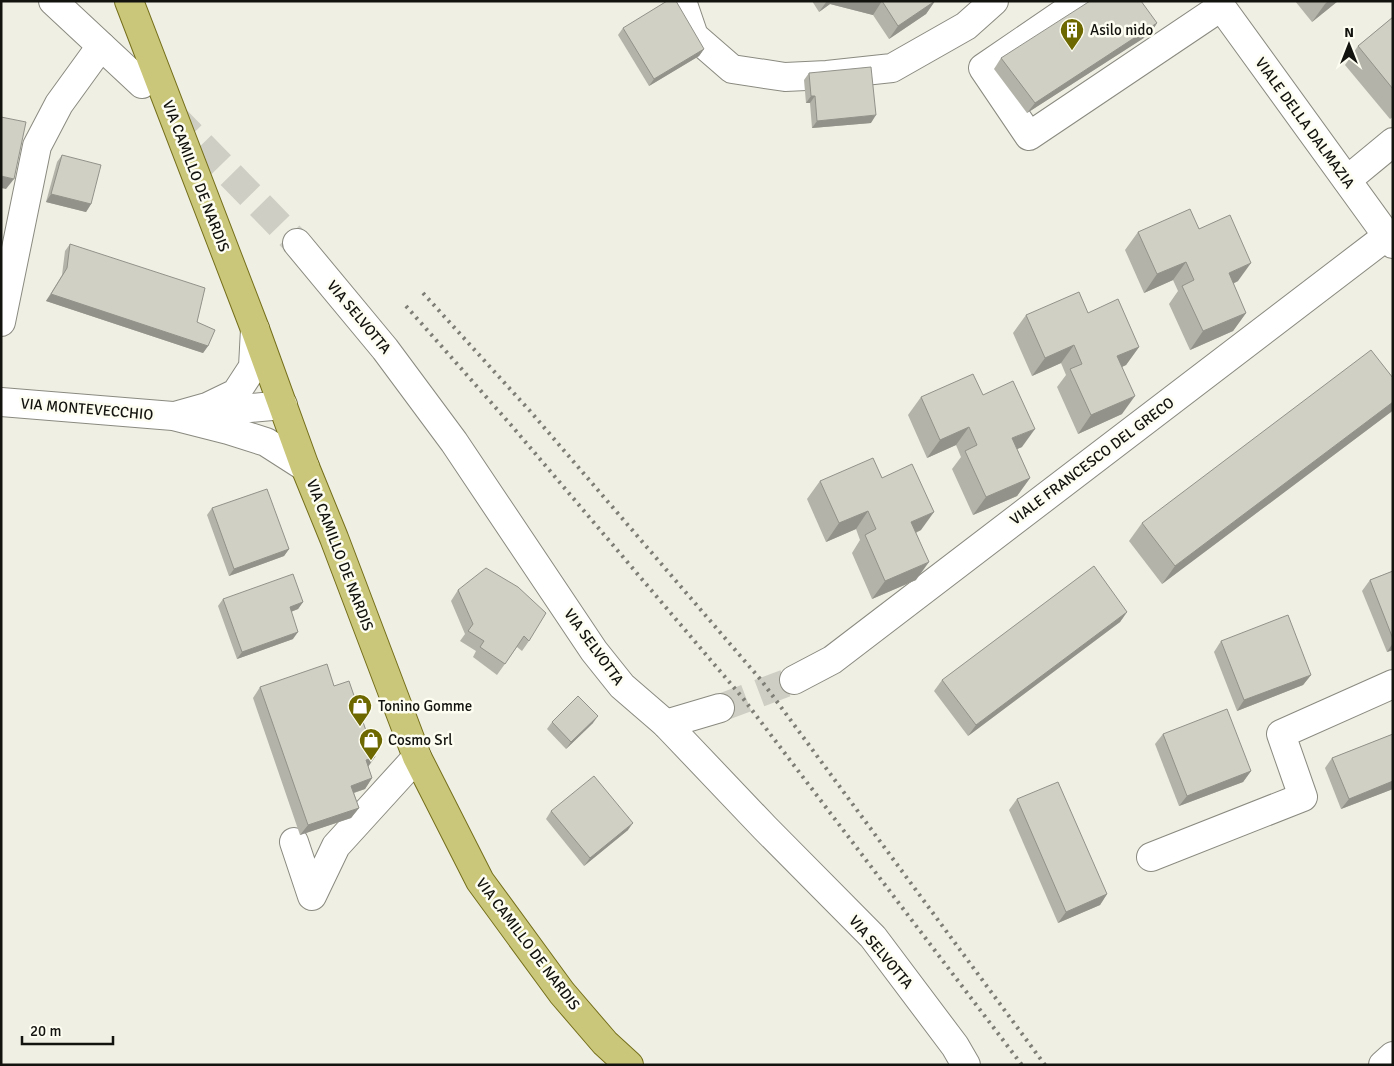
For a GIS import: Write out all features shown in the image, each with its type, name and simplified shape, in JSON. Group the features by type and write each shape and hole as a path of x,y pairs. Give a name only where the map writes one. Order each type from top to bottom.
{"main road":[{"name":"VIA CAMILLO DE NARDIS","path":"129,1 417,757 480,881 562,993 605,1043 628,1065"}],"street":[{"path":"53,1 142,84"},
{"path":"682,1 694,36 732,69 785,77 827,75 892,68 966,26 994,1"},
{"path":"1081,1 983,68 1028,136 1219,4"},
{"name":"VIALE DELLA DALMAZIA","path":"1219,4 1390,240"},
{"path":"1,322 37,146 58,104 101,46"},
{"path":"1347,180 1393,142"},
{"name":"VIALE FRANCESCO DEL GRECO","path":"794,680 832,660 1390,240"},
{"name":"VIA SELVOTTA","path":"297,243 385,349 454,442 594,651 622,686 666,724 873,937 955,1046 966,1065"},
{"name":"VIA MONTEVECCHIO","path":"173,416 207,407 236,393 253,366 255,329"},
{"name":"VIA MONTEVECCHIO","path":"1,402 173,416 266,442 305,467"},
{"name":"VIA MONTEVECCHIO","path":"173,416 283,405"},
{"path":"1151,857 1304,797 1281,734 1393,684"},
{"path":"666,724 720,708"},
{"path":"294,842 312,896 336,846 417,757"},
{"path":"1383,1065 1393,1056"}],"building":[{"path":"667,1 676,1 704,49 654,79 623,28"},
{"path":"882,1 935,1 898,26"},
{"name":"Asilo nido","path":"1090,1 1141,1 1157,23 1035,103 1001,58"},
{"path":"1393,17 1393,89 1358,46"},
{"path":"871,67 876,115 817,121 815,96 811,96 809,73"},
{"path":"1,117 26,122 14,179 1,176"},
{"path":"62,155 101,165 91,204 51,194"},
{"path":"1190,209 1199,229 1230,215 1251,263 1229,273 1246,313 1203,331 1182,286 1194,280 1186,262 1157,274 1138,232"},
{"path":"70,244 205,288 197,322 215,330 208,346 51,294 67,268"},
{"path":"1079,292 1088,313 1118,299 1139,347 1117,356 1135,396 1091,415 1070,369 1082,364 1074,345 1045,358 1026,315"},
{"path":"1371,350 1393,378 1393,402 1175,566 1142,523"},
{"path":"973,374 983,395 1013,381 1035,429 1012,438 1030,478 986,497 965,451 977,445 969,427 940,440 921,397"},
{"path":"873,458 882,478 912,464 934,512 911,522 929,562 885,581 865,535 876,529 868,511 839,523 820,481"},
{"path":"267,489 289,549 234,569 212,508"},
{"path":"1094,566 1127,612 976,725 942,680"},
{"path":"486,568 518,587 546,613 529,641 524,636 505,664 480,647 484,641 468,631 473,624 458,590"},
{"path":"1393,571 1393,639 1370,580"},
{"path":"293,574 303,602 290,607 298,632 242,652 223,599"},
{"path":"1288,615 1311,675 1244,700 1221,641"},
{"path":"327,664 334,686 349,681 375,757 366,760 372,778 351,786 359,808 308,825 260,687"},
{"path":"578,696 598,716 571,742 552,722"},
{"path":"1227,709 1251,771 1187,796 1163,734"},
{"path":"1393,734 1393,781 1349,799 1332,758"},
{"path":"594,776 633,823 590,858 551,811"},
{"path":"1058,782 1107,894 1066,912 1017,799"}],"tunnel":[{"path":"172,115 297,243"},
{"path":"720,708 794,680"}],"railway":[{"path":"423,293 530,411 761,680 1045,1065"},
{"path":"406,306 511,425 742,697 1022,1065"}],"place":[{"name":"Asilo nido","path":"1072,51"},
{"name":"Tonino Gomme","path":"360,727"},
{"name":"Cosmo Srl","path":"371,761"}]}
